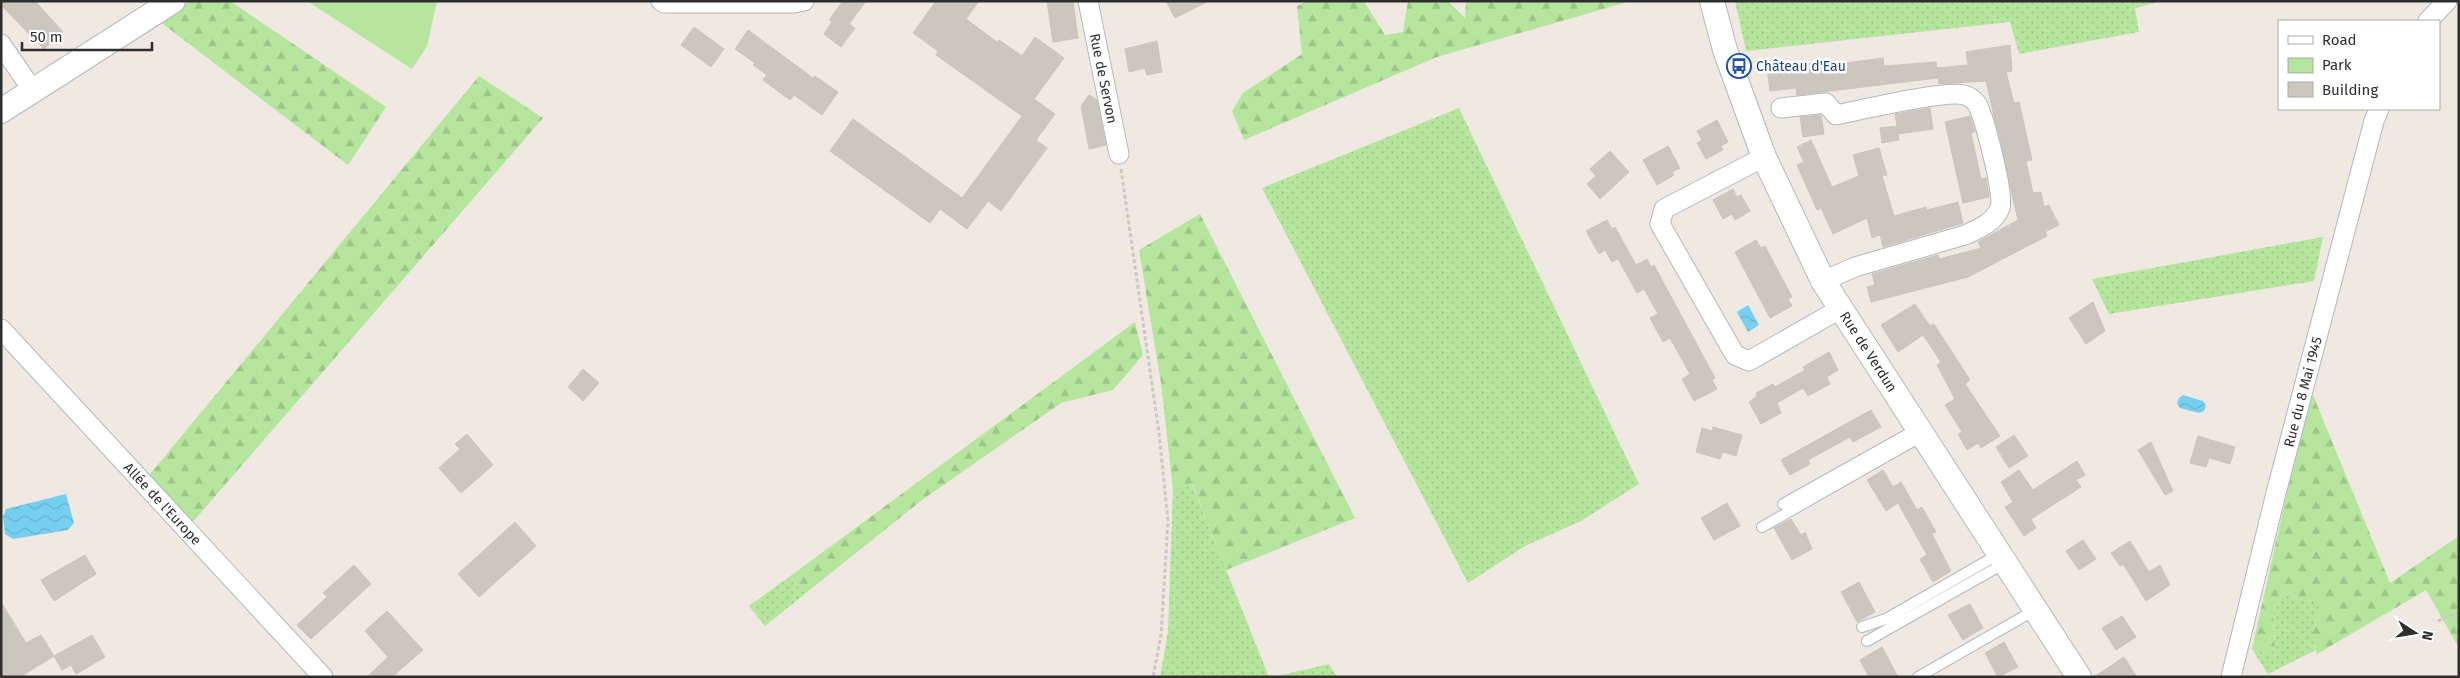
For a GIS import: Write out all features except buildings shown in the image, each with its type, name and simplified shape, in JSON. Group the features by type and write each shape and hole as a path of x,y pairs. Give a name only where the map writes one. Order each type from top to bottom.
{"street":[{"path":"1,110 173,1"},
{"path":"661,1 664,3 803,3 804,1"},
{"name":"Rue de Servon","path":"1088,1 1119,154"},
{"name":"Rue de Verdun","path":"1712,1 1730,66 1764,157 1823,281 2079,677"},
{"path":"2429,20 2447,1"},
{"path":"1,44 33,91"},
{"path":"1781,108 1826,103 1836,115 1936,97 1965,95 1976,103 1980,112 2002,197 1997,214 1982,227 1965,235 1855,267 1823,281"},
{"name":"Rue du 8 Mai 1945","path":"2230,677 2276,493 2379,110"},
{"path":"1764,157 1664,209 1660,224 1735,355 1749,361 1840,309"},
{"name":"Allée de l'Europe","path":"1,329 323,677"}],"lane":[{"path":"1782,504 1920,432"},
{"path":"1762,527 1920,432"},
{"path":"1862,627 1886,619 2002,559"},
{"path":"1867,641 2002,559"},
{"path":"1918,677 2035,610"}],"path":[{"path":"1119,154 1159,434 1168,521 1161,635 1152,677"},
{"path":"2438,621 2459,612"}],"green space":[{"path":"191,1 230,1 386,107 348,165 159,21"},
{"path":"307,1 437,1 427,46 412,69"},
{"path":"1307,1 1364,1 1385,35 1403,32 1408,1 1448,1 1465,18 1466,1 1631,1 1437,57 1244,140 1232,111 1243,93 1302,54 1297,6"},
{"path":"1735,1 2162,1 2135,8 2139,32 2019,54 2010,22 1746,51"},
{"path":"479,76 543,118 191,524 147,478"},
{"path":"1459,108 1639,484 1581,521 1525,546 1468,583 1262,188"},
{"path":"1200,214 1355,518 1226,570 1192,483 1173,490 1161,383 1139,250"},
{"path":"2323,237 2314,281 2109,314 2092,279"},
{"path":"1135,322 1143,355 1113,390 1061,403 922,500 806,593 789,577"},
{"path":"2313,395 2390,583 2459,536 2459,648 2426,590 2317,654 2313,633 2321,602 2297,599 2286,589 2273,613 2275,649 2261,654 2252,649 2307,403"},
{"path":"1191,482 1269,677 1160,677 1168,632 1173,490"},
{"path":"789,577 806,593 765,626 749,606"},
{"path":"2286,589 2297,599 2321,602 2313,633 2316,650 2268,674 2252,649 2261,654 2275,649 2273,613"},
{"path":"1329,664 1337,677 1273,677"}],"water":[{"path":"1748,305 1759,325 1748,332 1737,312"},
{"path":"2183,395 2203,401 2206,406 2204,411 2199,413 2180,408 2177,403"},
{"path":"66,494 74,523 68,530 13,539 5,534 3,517 6,509"}],"place":[{"name":"Château d'Eau","path":"1739,66"}]}
